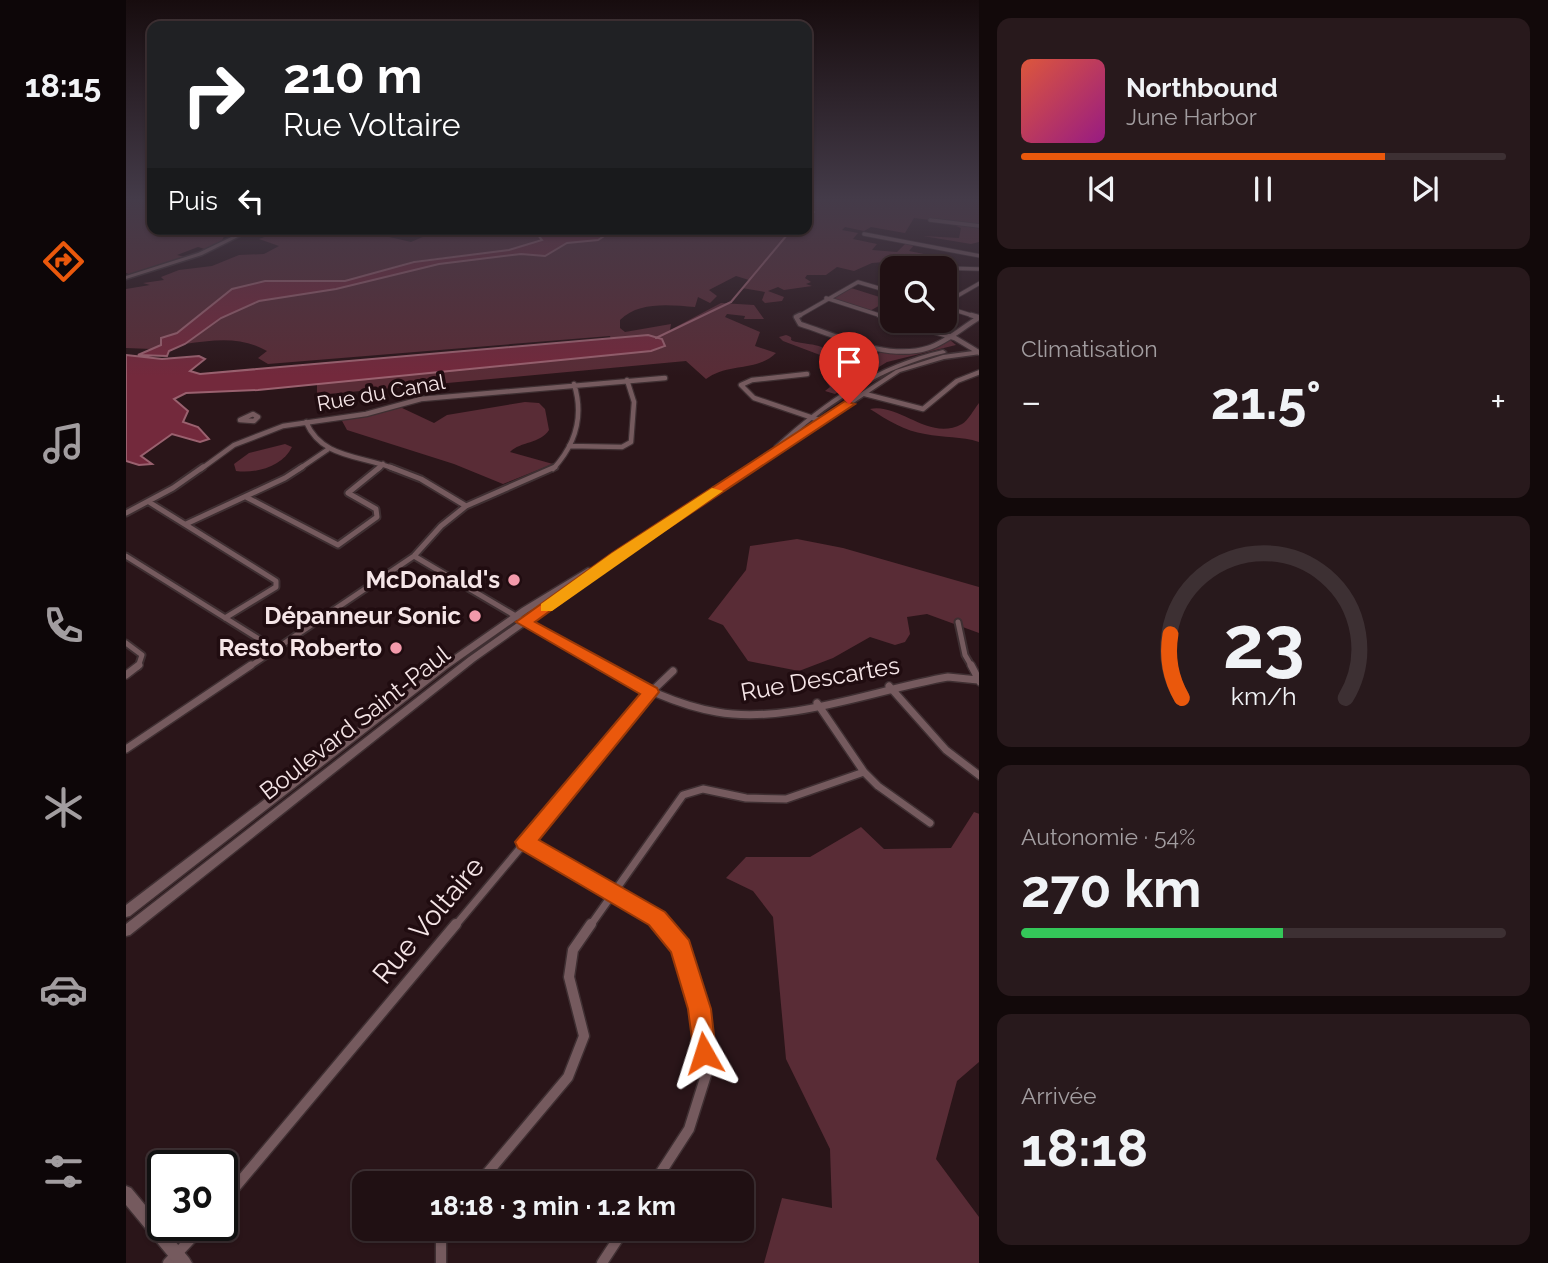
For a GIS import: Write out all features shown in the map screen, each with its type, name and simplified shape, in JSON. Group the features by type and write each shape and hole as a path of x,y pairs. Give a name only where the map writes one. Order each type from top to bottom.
{"main road":[{"path":"126,278 185,259"},
{"name":"Boulevard Saint-Paul","path":"769,456 813,418 883,371 930,354 970,348 979,351"},
{"name":"Boulevard Saint-Paul","path":"126,931 411,705 617,556 898,371 919,363 979,351"},
{"name":"Boulevard Saint-Paul","path":"126,912 395,703 515,617 565,584 617,556"},
{"path":"126,1193 176,1260"}],"street":[{"path":"957,268 979,269"},
{"path":"880,288 858,282 796,317 800,324 898,351 930,347 979,317"},
{"path":"957,297 979,283"},
{"path":"826,298 880,315"},
{"path":"957,309 979,317"},
{"path":"938,333 970,348"},
{"path":"865,394 923,409 957,381 979,372"},
{"path":"807,374 752,380 741,386 754,398 822,421"},
{"name":"Rue du Canal","path":"126,513 149,502 234,445 263,433 306,422 366,414 421,399 665,378"},
{"path":"569,446 622,447 631,442 634,402 627,380"},
{"path":"128,746 414,556 441,526 466,506 552,470 562,460 569,446 580,406 574,384"},
{"path":"251,422 263,433"},
{"path":"306,422 312,436 327,450 383,464 421,479 466,506"},
{"path":"186,524 285,478 327,450"},
{"path":"246,497 338,545 377,517 376,509 348,493 383,464"},
{"path":"149,502 276,581 276,587 225,618"},
{"path":"126,556 275,649"},
{"name":"Rue Descartes","path":"414,556 515,617 651,692 719,712 753,715 889,686 948,677 979,681"},
{"path":"958,622 965,655 979,681"},
{"path":"126,643 142,655 138,667 126,675"},
{"name":"Rue Voltaire","path":"238,1184 651,692 673,671"},
{"path":"889,686 946,750 979,776"},
{"path":"817,703 864,772 878,786 930,823"},
{"path":"489,1171 568,1077 584,1036 569,977 573,950 683,795 703,789 746,798 786,800 864,772"},
{"path":"525,842 657,918 681,947 699,1009 706,1075 690,1129 662,1171"},
{"path":"176,1260 191,1241"},
{"path":"441,1241 441,1261"},
{"path":"602,1263 616,1241"}],"shaded area":[{"path":"126,259 186,259 133,276 126,273"},
{"path":"229,259 432,259 414,261 345,281 265,281 232,289 177,333 162,338 161,345 151,349 126,348 126,289 164,280 161,277 179,270 212,266"},
{"path":"480,259 880,259 880,262 854,271 837,267 826,275 807,275 805,278 811,282 806,284 812,286 784,290 778,287 768,291 784,297 782,301 765,303 762,300 765,292 742,288 749,280 736,276 709,290 717,296 710,303 698,297 695,307 645,307 620,320 620,328 625,332 671,324 670,330 721,303 754,305 764,319 744,319 745,316 727,314 725,317 760,332 755,346 776,353 761,362 723,371 706,379 686,361 317,395 317,382 651,351 665,347 662,339 648,335 611,339 610,336 268,364 258,358 267,351 247,343 217,341 185,344 221,318 259,301 336,289 439,264"},
{"path":"480,259 439,264 336,289 259,301 221,318 185,344 169,351 167,356 138,355 161,345 161,338 177,333 232,289 265,281 345,281 414,262"},
{"path":"848,287 880,297 880,305 868,312 826,299"},
{"path":"648,335 662,339 665,346 651,351 258,390 186,393 174,399 188,411 183,422 198,427 209,439 200,442 172,434 141,456 152,464 139,465 126,461 126,355 162,359 199,356 205,359 190,371 200,374"},
{"path":"786,335 793,341 825,349 836,363 850,368 864,368 884,348 915,351 950,340 956,345 887,362 835,394 825,391 830,387 823,377 836,375 820,355 779,337"},
{"path":"525,402 539,403 545,409 549,430 541,438 510,452 553,464 503,484 454,464 347,430 341,419 400,407 434,423 447,415"},
{"path":"979,403 979,442 910,430 870,409 892,411 926,426 950,428 969,418"},
{"path":"285,444 292,447 276,464 260,470 236,471 234,464 249,453"},
{"path":"797,539 843,548 979,587 979,633 927,614 907,617 910,634 905,642 895,645 870,637 833,658 799,671 748,661 723,625 708,619 746,570 750,546"},
{"path":"974,812 979,814 979,1062 957,1081 936,1159 979,1217 979,1263 764,1263 782,1198 832,1208 830,1149 786,1059 773,917 753,891 726,878 746,857 810,857 861,827 884,849 951,848"}],"waterway":[{"path":"656,338 731,302 767,259"}],"slow traffic":[{"path":"546,608 617,556 716,491"}],"place":[{"name":"McDonald's","path":"514,580"},
{"name":"Dépanneur Sonic","path":"475,616"},
{"name":"Resto Roberto","path":"396,648"}],"route":[{"path":"704,1053 699,1009 681,947 657,918 525,842 651,692 524,622 617,556 849,404"}]}
